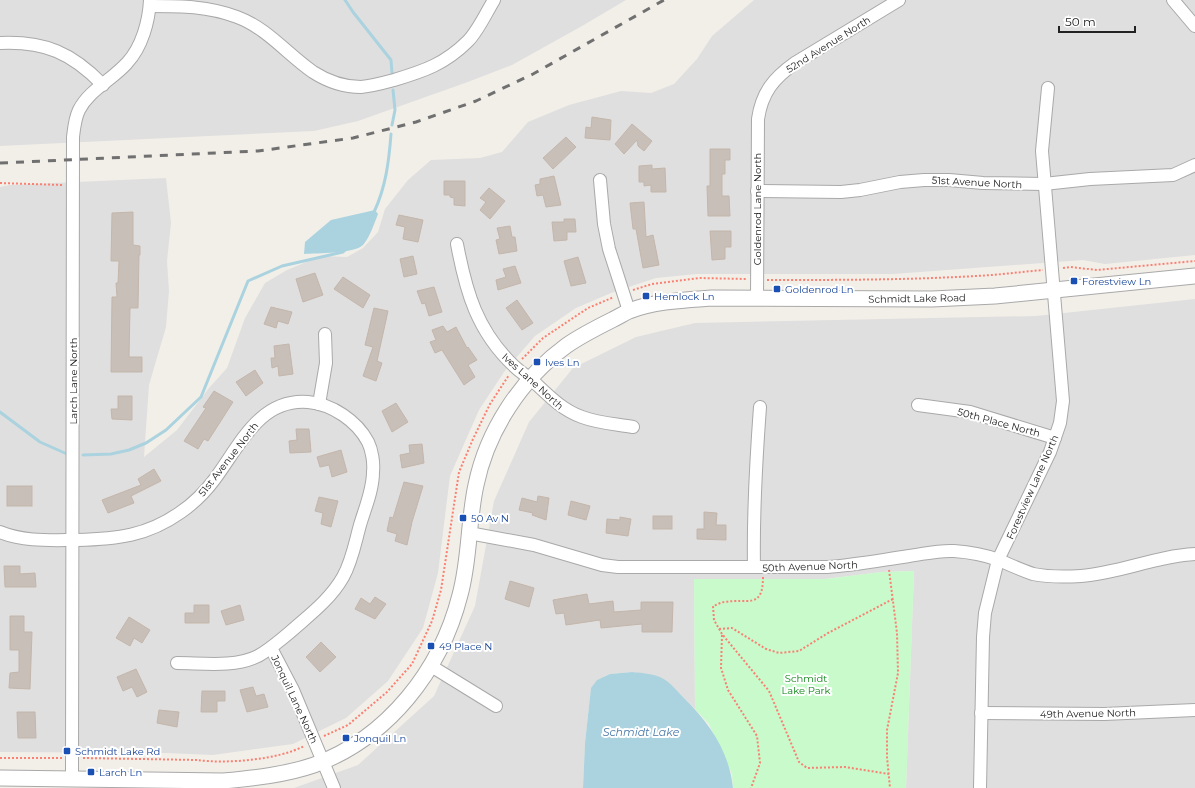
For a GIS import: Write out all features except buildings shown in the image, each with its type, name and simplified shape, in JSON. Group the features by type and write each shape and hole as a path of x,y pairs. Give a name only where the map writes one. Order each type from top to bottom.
{"street":[{"path":"150,3 213,9 238,17 258,28 318,75 330,82 361,87 375,85 418,72 441,62 469,40 494,0"},
{"name":"52nd Avenue North","path":"758,119 760,105 767,90 784,71 899,0"},
{"path":"1173,0 1195,26"},
{"name":"Larch Lane North","path":"72,783 73,137 79,110 88,97 128,62 137,49 144,33 150,3"},
{"path":"0,43 17,42 31,44 59,52 78,62 103,85"},
{"name":"Forestview Lane North","path":"980,788 983,637 985,613 998,560 1050,452 1060,423 1063,402 1042,151 1048,88"},
{"name":"Goldenrod Lane North","path":"757,298 758,119"},
{"name":"51st Avenue North","path":"757,191 842,192 900,182 924,180 1044,184 1090,178 1173,175 1195,165"},
{"path":"600,180 604,224 609,249 629,311"},
{"name":"Ives Lane North","path":"457,244 463,276 472,304 483,328 514,366 531,379 566,411 595,422 633,427"},
{"name":"Schmidt Lake Road","path":"0,778 72,783 223,781 256,778 293,770 323,761 347,749 380,726 399,709 431,666 452,622 461,594 476,484 486,451 500,421 518,393 540,368 565,346 591,330 629,311 654,304 712,298 932,299 995,296 1195,276"},
{"path":"319,404 326,364 325,334"},
{"name":"51st Avenue North","path":"0,532 18,538 72,540 120,538 142,533 182,512 200,496 214,480 248,431 272,410 290,403 308,402 319,404"},
{"name":"Jonquil Lane North","path":"319,404 337,411 348,418 358,428 368,442 372,457 373,473 370,492 350,561 343,578 322,605 271,648 293,690 334,788"},
{"name":"50th Place North","path":"918,405 970,412 1055,438"},
{"path":"758,567 754,489 760,407"},
{"name":"50th Avenue North","path":"469,533 534,545 602,565 618,567 827,567 856,565 935,552 952,551 970,553 998,560 1035,574 1082,576 1106,572 1154,560 1195,554"},
{"path":"177,663 227,664 243,662 271,648"},
{"path":"431,666 496,706"},
{"name":"49th Avenue North","path":"981,713 1104,714 1195,710"}],"path":[{"path":"0,183 74,186"},
{"path":"0,758 197,760 215,762 264,757 295,750 348,725 387,692 412,664 432,621 441,590 459,472 490,404 514,366 543,338 588,308 652,284 699,278 757,280 856,280 934,278 978,276 1070,267 1097,270 1195,261"},
{"path":"888,559 897,633 898,673 887,730 887,757 890,788"},
{"path":"758,567 763,588 759,596 753,601 723,602 713,606 714,620 722,634 769,691 799,762 807,768 845,767 889,774"},
{"path":"719,629 732,628 766,649 779,653 799,651 828,633 893,599"},
{"path":"722,634 721,668 728,690 757,736 760,763 751,788"}],"shaded area":[{"path":"0,0 626,0 512,65 358,121 314,131 0,146"},
{"path":"754,0 1195,0 1195,255 1105,264 1083,260 893,274 697,274 656,278 611,293 576,308 535,336 504,372 479,410 450,476 438,573 423,628 388,681 346,718 293,744 213,755 166,753 0,752 0,187 10,185 166,178 171,223 167,261 169,291 166,327 149,385 144,457 177,430 209,388 227,368 245,318 265,283 287,270 321,256 347,257 363,248 378,232 385,209 408,180 431,160 480,158 502,152 528,122 569,105 621,91 651,93 674,84 697,59 712,36"},
{"path":"1195,299 1195,788 906,788 914,571 882,572 825,579 694,579 695,709 666,680 632,672 610,674 597,680 591,689 585,743 583,788 294,788 358,765 434,696 475,606 494,501 529,422 573,368 636,337 695,323 1036,316"}],"green space":[{"name":"Schmidt Lake Park","path":"914,571 906,788 733,788 732,774 709,724 695,709 694,579 825,579 882,572"}],"water":[{"path":"375,210 378,214 372,230 363,245 344,252 304,254 305,242 331,220"},
{"name":"Schmidt Lake","path":"632,672 650,674 667,681 702,718 710,728 723,750 731,775 733,788 583,788 585,743 591,688 597,680 610,674"}],"waterway":[{"path":"345,0 391,60 392,73"},
{"path":"392,125 395,110 393,90"},
{"path":"374,212 384,183 388,164 391,134"},
{"path":"83,455 111,454 129,450 146,443 166,430 201,397 248,281 282,266 343,252 346,249"},
{"path":"0,412 40,442 67,454"}],"railway":[{"path":"0,163 258,151 353,138 416,122 476,101 533,74 664,0"}],"place":[{"name":"Forestview Ln","path":"1074,281"},
{"name":"Goldenrod Ln","path":"777,289"},
{"name":"Hemlock Ln","path":"646,296"},
{"name":"Ives Ln","path":"537,362"},
{"name":"50 Av N","path":"463,518"},
{"name":"49 Place N","path":"431,646"},
{"name":"Jonquil Ln","path":"346,738"},
{"name":"Schmidt Lake Rd","path":"67,751"},
{"name":"Larch Ln","path":"91,772"}]}
